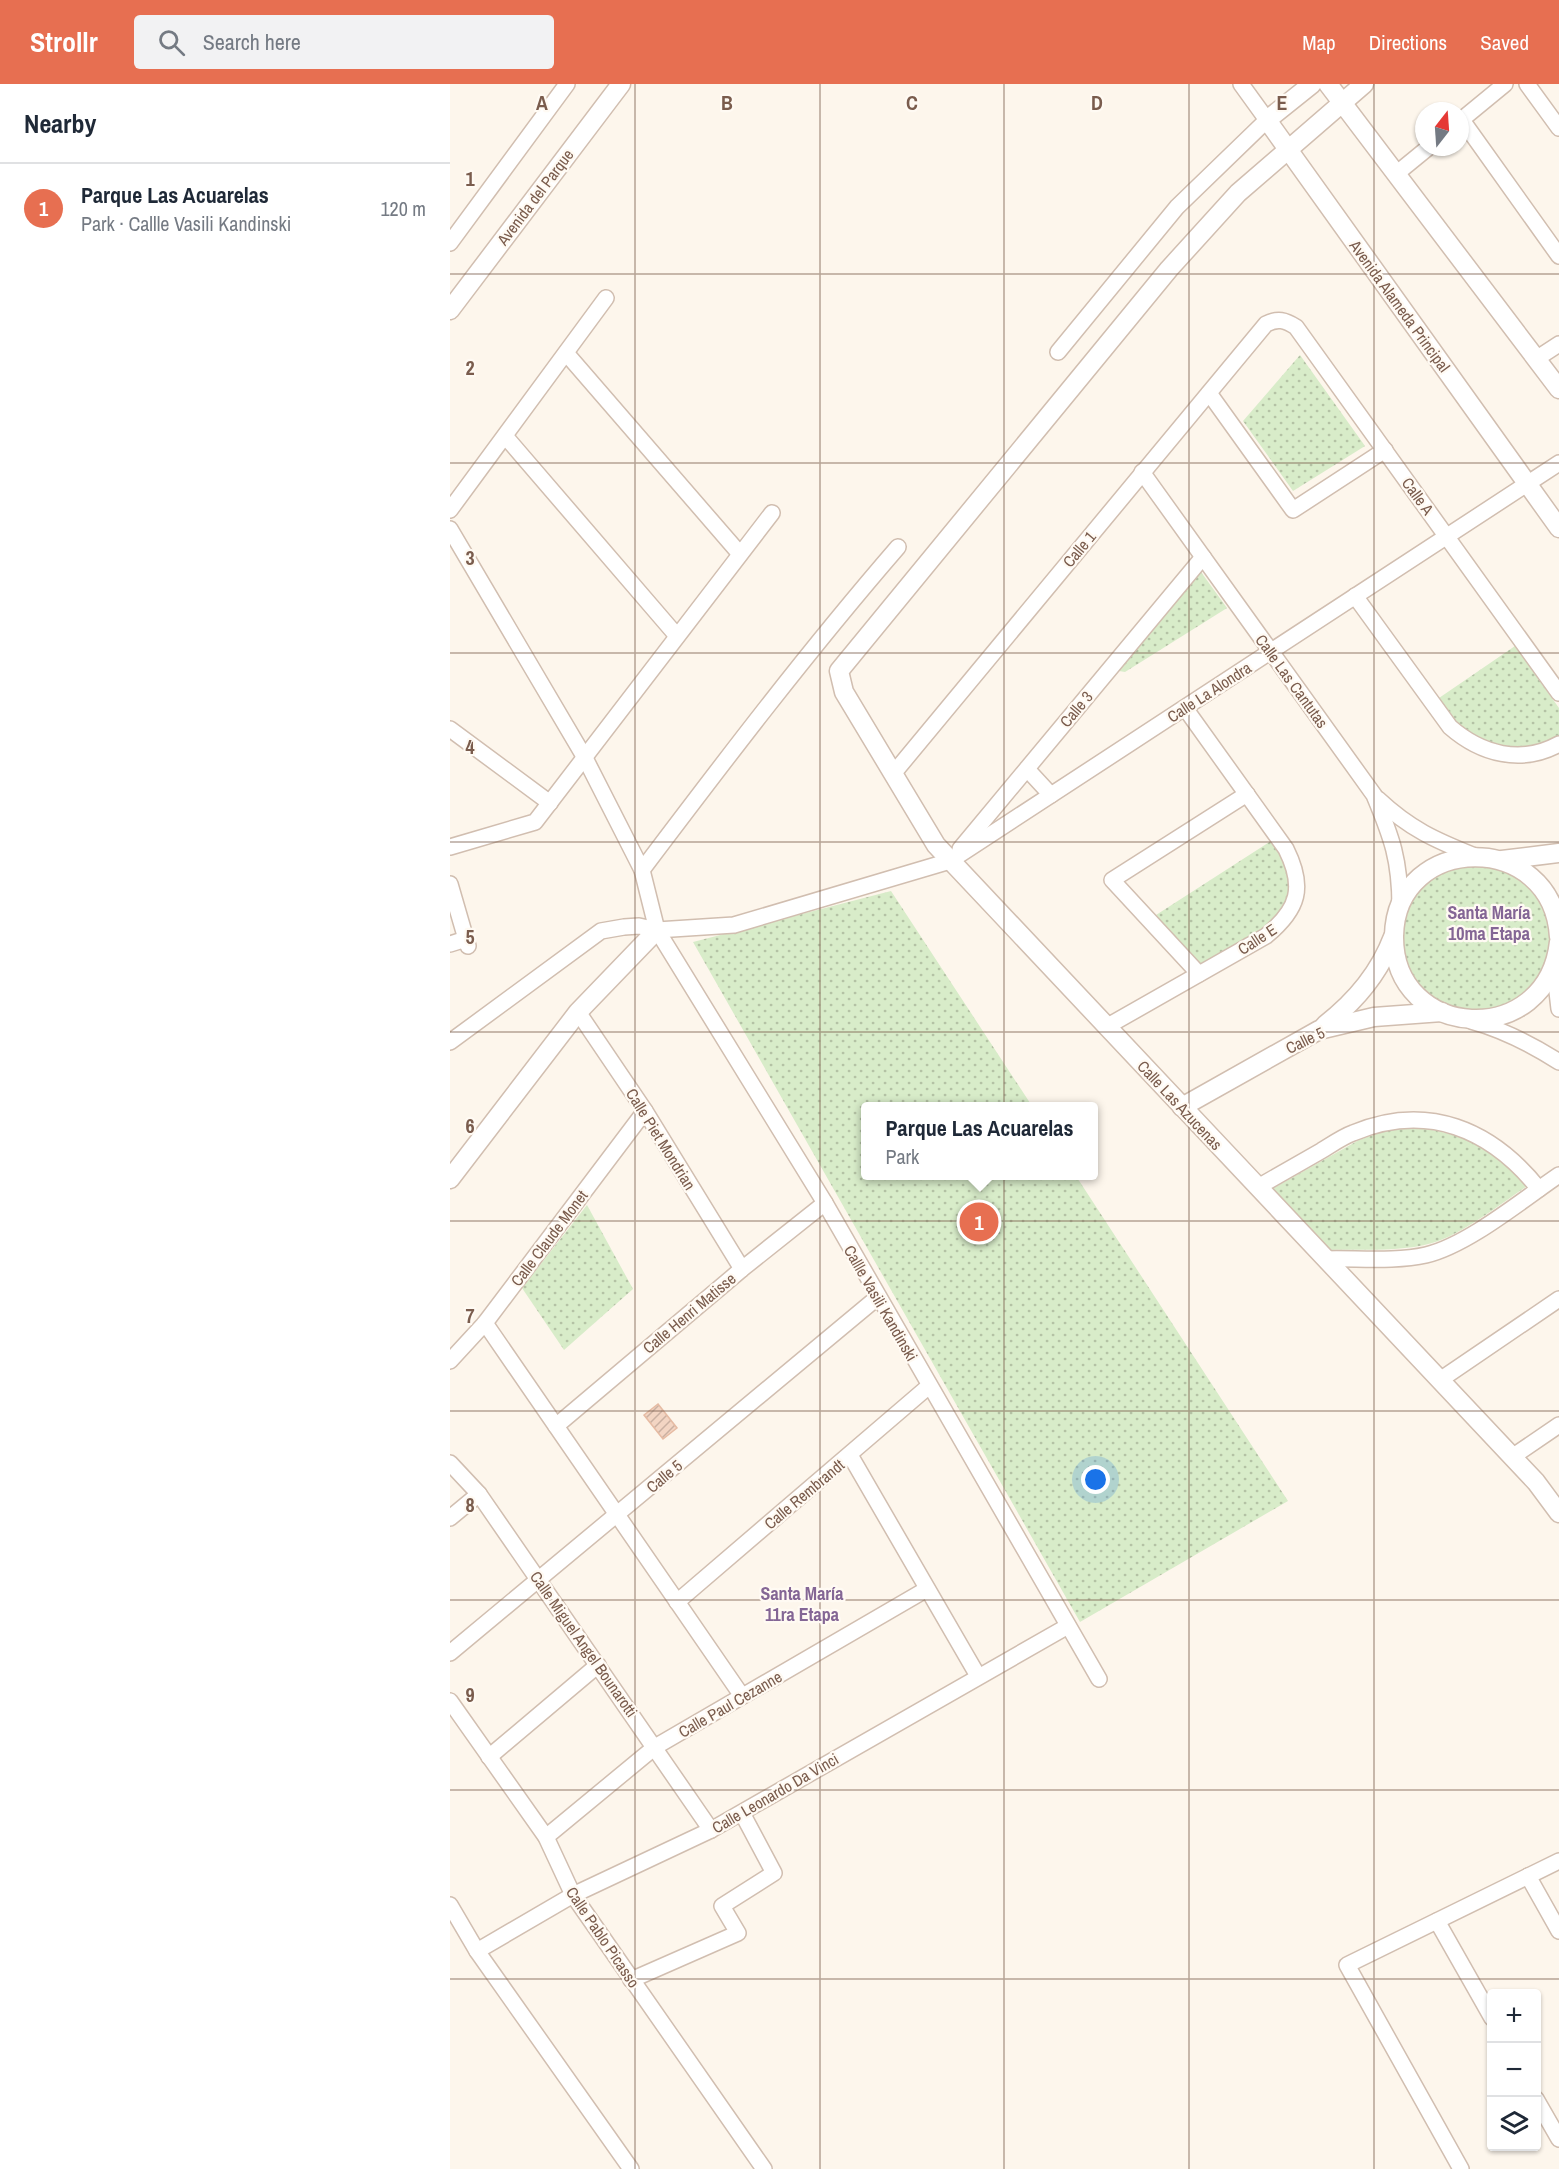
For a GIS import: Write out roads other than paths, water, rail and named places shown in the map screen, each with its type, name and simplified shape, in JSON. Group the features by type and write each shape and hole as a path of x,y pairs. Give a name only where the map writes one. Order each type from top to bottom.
{"street":[{"path":"450,243 567,84"},
{"name":"Avenida del Parque","path":"450,310 621,84"},
{"name":"Avenida Alameda Principal","path":"1241,84 1559,528"},
{"path":"1058,352 1177,207 1267,120 1312,84"},
{"path":"1328,84 1559,389"},
{"path":"1287,150 1364,84"},
{"path":"1469,114 1505,84"},
{"path":"1527,84 1559,128"},
{"path":"1469,132 1558,252"},
{"name":"Calle Las Azucenas","path":"1287,150 1238,194 1168,269 839,671 844,692 936,845 1536,1482 1559,1513"},
{"path":"1396,174 1418,156"},
{"path":"450,510 606,298"},
{"name":"Calle A","path":"1266,324 1276,319 1286,321 1296,327 1559,693"},
{"name":"Calle 1","path":"892,774 1266,324"},
{"path":"1536,359 1559,344"},
{"path":"566,353 740,554"},
{"path":"1209,393 1293,510 1385,450"},
{"path":"505,436 677,636"},
{"name":"Calle La Alondra","path":"450,1041 601,931 632,926 657,930 734,925 950,861 1559,463"},
{"name":"Calle Las Cantutas","path":"1143,472 1374,795 1394,847 1398,864 1400,907"},
{"path":"450,847 535,822 772,513"},
{"name":"Callle Vasili Kandinski","path":"450,529 585,758 642,870 657,930 825,1203 1099,1679"},
{"path":"642,870 752,724 838,616 898,547"},
{"name":"Calle 3","path":"950,861 1203,556"},
{"path":"1355,596 1450,727 1461,737 1485,750 1514,756 1543,751 1559,744"},
{"name":"Calle E","path":"1106,1027 1266,936 1282,923 1293,906 1297,886 1294,866 1286,849 1185,708"},
{"path":"450,729 550,803"},
{"path":"1027,769 1051,795"},
{"path":"1199,974 1112,880 1247,794"},
{"path":"1374,795 1399,819 1426,836 1475,856 1502,860 1559,853"},
{"path":"1319,1030 1361,993 1377,971 1394,933 1400,907 1415,883 1430,870 1448,860 1475,856"},
{"path":"1502,860 1526,872 1544,891 1556,914 1559,937"},
{"path":"450,884 467,943 450,944"},
{"path":"450,1179 578,1012 657,930"},
{"path":"1394,933 1397,961 1410,986 1430,1005 1442,1012 1494,1027 1532,1044 1559,1062"},
{"path":"1469,1020 1496,1018 1520,1008 1541,990 1554,966 1559,942"},
{"path":"1554,966 1559,1009"},
{"name":"Calle Piet Mondrian","path":"578,1012 645,1111 742,1269"},
{"name":"Calle 5","path":"1182,1107 1319,1030 1374,1017 1442,1012"},
{"name":"Calle Claude Monet","path":"450,1361 485,1323 645,1111"},
{"path":"1258,1187 1351,1133 1374,1125 1421,1120 1445,1123 1491,1142 1510,1157 1539,1189"},
{"path":"1325,1259 1425,1255 1463,1240 1559,1175"},
{"name":"Calle Henri Matisse","path":"556,1426 742,1269 825,1203"},
{"name":"Calle 5","path":"450,1653 878,1297"},
{"path":"1440,1380 1559,1299"},
{"path":"485,1323 742,1696"},
{"name":"Calle Rembrandt","path":"677,1602 929,1386"},
{"path":"1512,1457 1559,1425"},
{"path":"850,1455 978,1676"},
{"name":"Calle Miguel Angel Bounarotti","path":"450,1463 479,1494 711,1830"},
{"path":"450,1518 479,1494"},
{"name":"Calle Paul Cezanne","path":"546,1836 655,1747 927,1589"},
{"name":"Calle Leonardo Da Vinci","path":"477,1951 573,1895 711,1830 1068,1626"},
{"path":"489,1757 598,1665"},
{"name":"Calle Pablo Picasso","path":"450,1701 546,1836 573,1895 764,2169"},
{"path":"631,1980 738,1933 722,1906 774,1873 742,1812"},
{"path":"1461,2169 1347,1965 1559,1861"},
{"path":"1528,1876 1559,1931"},
{"path":"450,1905 477,1951 631,2169"},
{"path":"1437,1921 1487,2011"},
{"path":"1541,2108 1559,2139"}],"place":[{"name":"Parque Las Acuarelas","path":"979,1222"}],"district":[{"name":"Santa María 10ma Etapa","path":"1489,922"},
{"name":"Santa María 11ra Etapa","path":"802,1603"}]}
